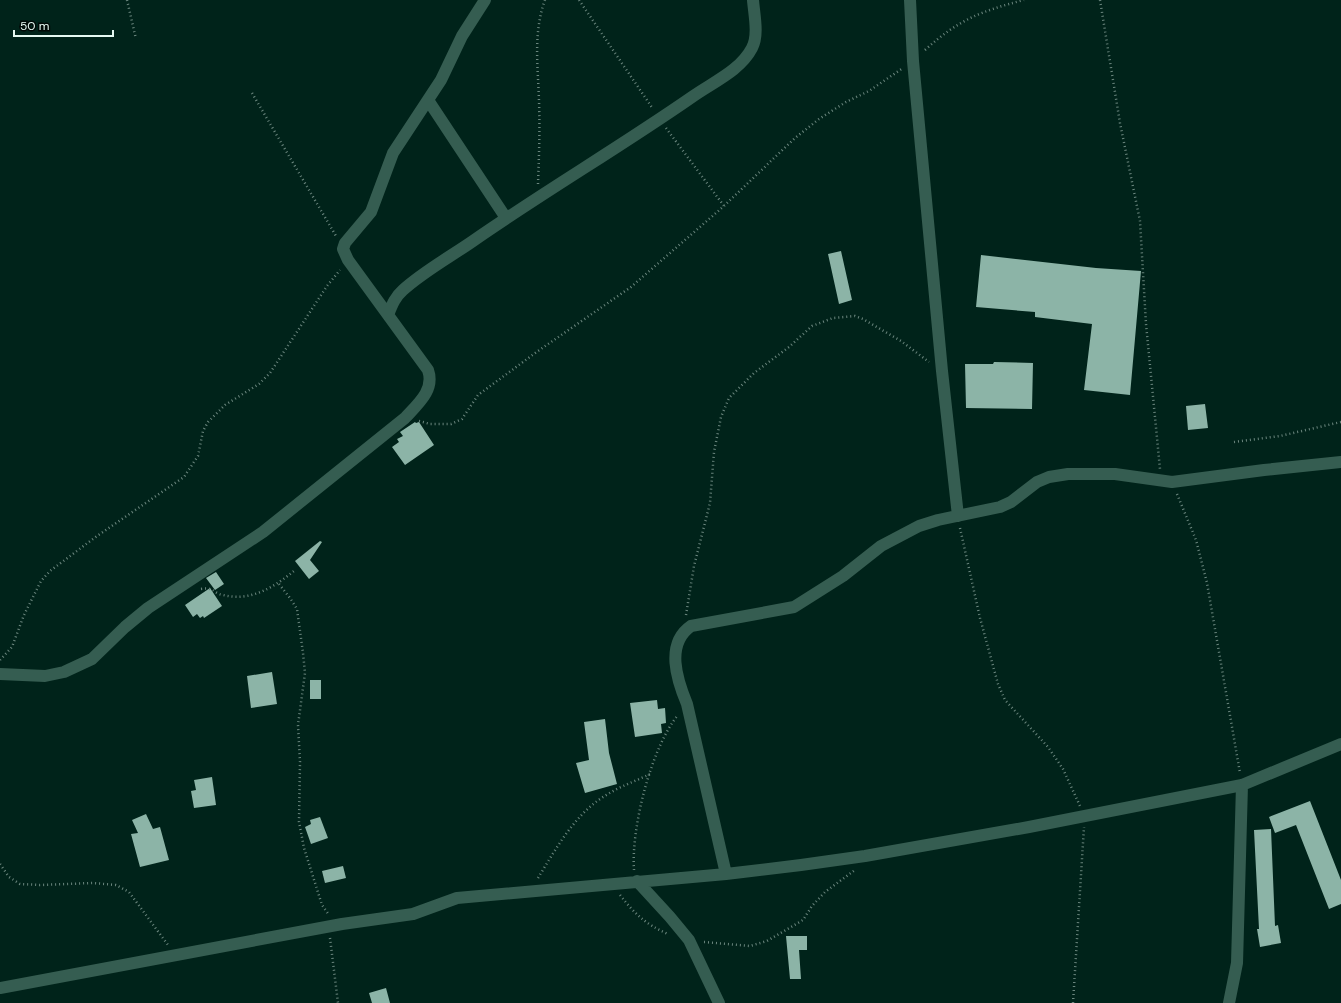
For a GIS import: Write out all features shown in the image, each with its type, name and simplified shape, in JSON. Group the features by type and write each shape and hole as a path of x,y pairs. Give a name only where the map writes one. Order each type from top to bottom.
{"street":[{"path":"0,674 45,676 64,672 92,659 125,627 148,608 263,532 405,418 428,390 431,378 424,364 346,254 345,243 371,212 393,153 441,80 462,36 484,0"},
{"path":"910,0 913,61 942,370 958,516"},
{"path":"388,315 394,300 403,290 506,218 660,120 732,71 744,60 752,48 756,35 754,1"},
{"path":"428,100 506,218"},
{"path":"726,874 687,704 679,681 675,655 678,640 686,629 697,624 794,607 807,601 843,576 881,546 919,526 1000,507 1011,502 1037,482 1049,477 1068,474 1100,473 1167,481 1341,462"},
{"path":"0,988 342,924 417,913 456,898 531,890 726,874 865,856 1084,816 1242,785 1341,744"},
{"path":"1229,1003 1238,963 1242,785"},
{"path":"637,881 662,907 689,940 719,1003"}],"path":[{"path":"127,0 136,39"},
{"path":"537,198 540,138 536,42 538,24 545,0"},
{"path":"579,0 660,120 724,206"},
{"path":"405,418 430,424 457,422 467,413 478,395 538,351 631,287 724,206 769,161 819,119 846,102 869,91 913,61 956,25 976,14 1024,0"},
{"path":"1100,0 1120,123 1140,221 1146,324 1167,481 1196,540 1207,583 1224,671 1242,785"},
{"path":"0,660 12,647 24,615 40,581 50,571 97,536 184,477 198,456 202,431 208,422 225,405 253,388 270,373 327,286 346,254 252,93"},
{"path":"686,629 686,614 694,566 710,503 715,444 725,406 732,395 754,373 789,347 812,326 820,322 844,316 854,316 874,324 942,370"},
{"path":"1234,442 1280,436 1341,422"},
{"path":"958,516 980,618 998,684 1005,700 1013,711 1048,747 1063,769 1084,816 1073,1003"},
{"path":"197,589 210,588 223,595 240,597 265,591 279,584 294,571"},
{"path":"279,584 290,598 296,609 305,673 298,726 300,762 299,822 301,836 322,905 331,918 342,924"},
{"path":"637,881 634,863 635,846 641,806 650,774 661,740 670,724 687,704"},
{"path":"531,890 570,829 586,810 608,794 650,774"},
{"path":"0,864 9,877 20,884 40,885 93,883 116,885 129,892 143,909 175,955"},
{"path":"611,884 637,916 652,928 689,940 726,945 750,946 767,941 803,920 812,906 825,892 856,868"},
{"path":"329,927 338,1003"}],"building":[{"path":"841,251 852,300 839,304 828,254"},
{"path":"981,255 1096,268 1141,271 1130,395 1084,390 1092,324 1035,317 1035,312 976,307"},
{"path":"994,362 1033,363 1032,409 966,408 965,364 993,364"},
{"path":"1205,404 1208,428 1188,430 1186,406"},
{"path":"415,422 419,422 434,445 405,465 392,447 399,442 397,439 403,436 400,432"},
{"path":"320,541 322,542 310,560 319,571 309,579 295,561"},
{"path":"216,572 224,584 215,590 206,578"},
{"path":"210,588 222,606 204,618 203,616 200,618 197,614 193,617 185,605"},
{"path":"272,672 277,704 251,708 247,676"},
{"path":"310,680 321,680 321,699 310,699"},
{"path":"657,700 658,709 665,708 666,723 661,724 662,733 635,737 630,703"},
{"path":"605,719 609,753 617,784 585,793 576,763 589,760 584,722"},
{"path":"212,777 216,805 194,808 191,791 196,790 194,780"},
{"path":"1310,801 1341,880 1341,904 1329,909 1296,825 1275,833 1269,817"},
{"path":"146,814 153,829 160,827 169,860 140,867 131,834 138,833 132,820"},
{"path":"320,817 328,838 311,844 305,827 311,824 310,820"},
{"path":"1271,829 1275,926 1278,925 1281,943 1260,947 1257,929 1259,929 1254,830"},
{"path":"343,866 346,878 325,883 322,871"},
{"path":"786,936 807,936 807,950 799,950 801,979 790,979"},
{"path":"386,988 390,1003 372,1003 369,993"}]}
